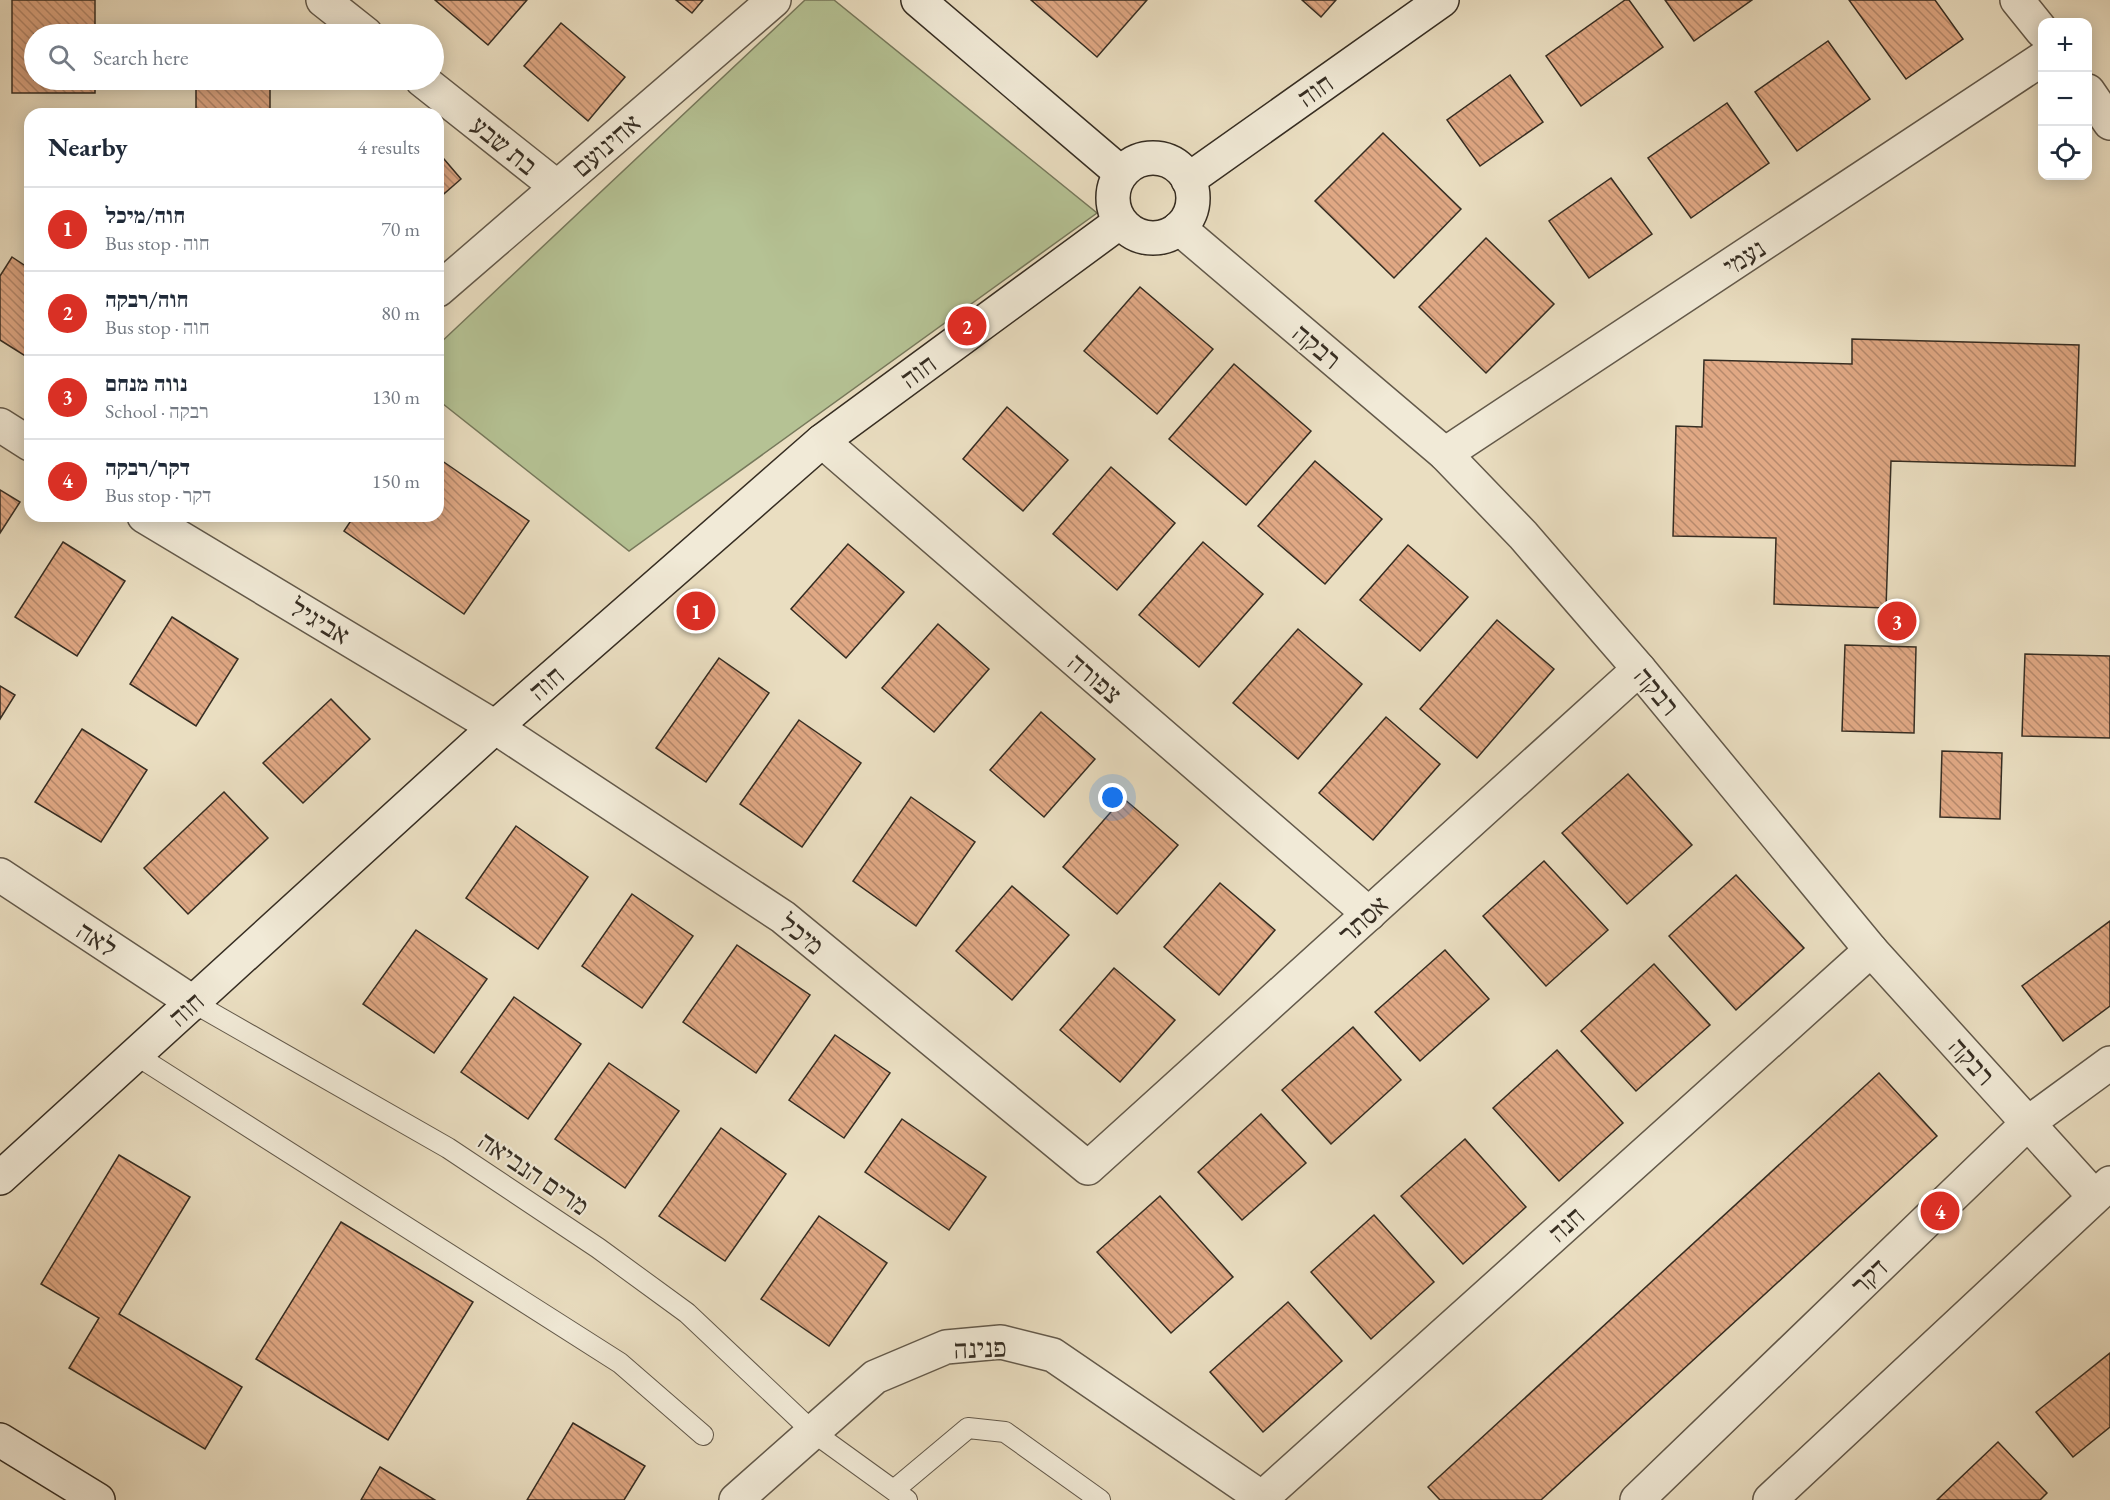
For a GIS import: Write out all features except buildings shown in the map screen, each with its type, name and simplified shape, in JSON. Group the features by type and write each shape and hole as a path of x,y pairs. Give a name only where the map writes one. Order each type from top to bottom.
{"street":[{"path":"323,0 353,24"},
{"name":"אחינועם","path":"444,285 774,0"},
{"path":"918,0 1121,173"},
{"name":"חוה","path":"1188,180 1442,0"},
{"path":"2017,0 2038,25"},
{"name":"נעמי","path":"1445,454 2038,62"},
{"name":"בת שבע","path":"435,90 557,187"},
{"path":"2092,97 2110,123"},
{"path":"1148,158 1164,159 1178,167 1188,180 1192,189 1191,210 1179,228 1160,238 1148,238 1128,229 1120,222 1113,203 1113,192 1121,173 1133,163 1148,158"},
{"name":"חוה","path":"0,1178 495,727 822,441 1120,222"},
{"name":"רבקה","path":"1179,228 1445,454 1523,535 1639,669 1871,950 2028,1123 2102,1189"},
{"path":"0,425 24,440"},
{"name":"צפורה","path":"822,441 1369,914"},
{"name":"אביגיל","path":"164,522 495,727"},
{"name":"אסתר","path":"1088,1168 1639,669"},
{"name":"מיכל","path":"495,727 783,917 1088,1168"},
{"name":"לאה","path":"0,874 194,1003"},
{"name":"חנה","path":"1264,1499 1871,950"},
{"name":"דקר","path":"1637,1500 2028,1123 2110,1062"},
{"path":"1770,1500 2102,1189"},
{"name":"פנינה","path":"736,1500 875,1377 946,1347 1001,1342 1053,1354 1264,1499"},
{"path":"0,1440 98,1500"}],"lane":[{"name":"מרים הנביאה","path":"194,1003 448,1148 598,1248 687,1313 813,1432 900,1495"},
{"path":"136,1054 620,1364 703,1435"},
{"path":"900,1495 968,1428 1005,1432 1100,1500"}],"green space":[{"path":"805,0 834,0 1097,213 629,551 444,405 444,339"}],"place":[{"name":"חוה/רבקה","path":"967,326"},
{"name":"חוה/מיכל","path":"696,611"},
{"name":"נווה מנחם","path":"1897,621"},
{"name":"דקר/רבקה","path":"1940,1211"}]}
